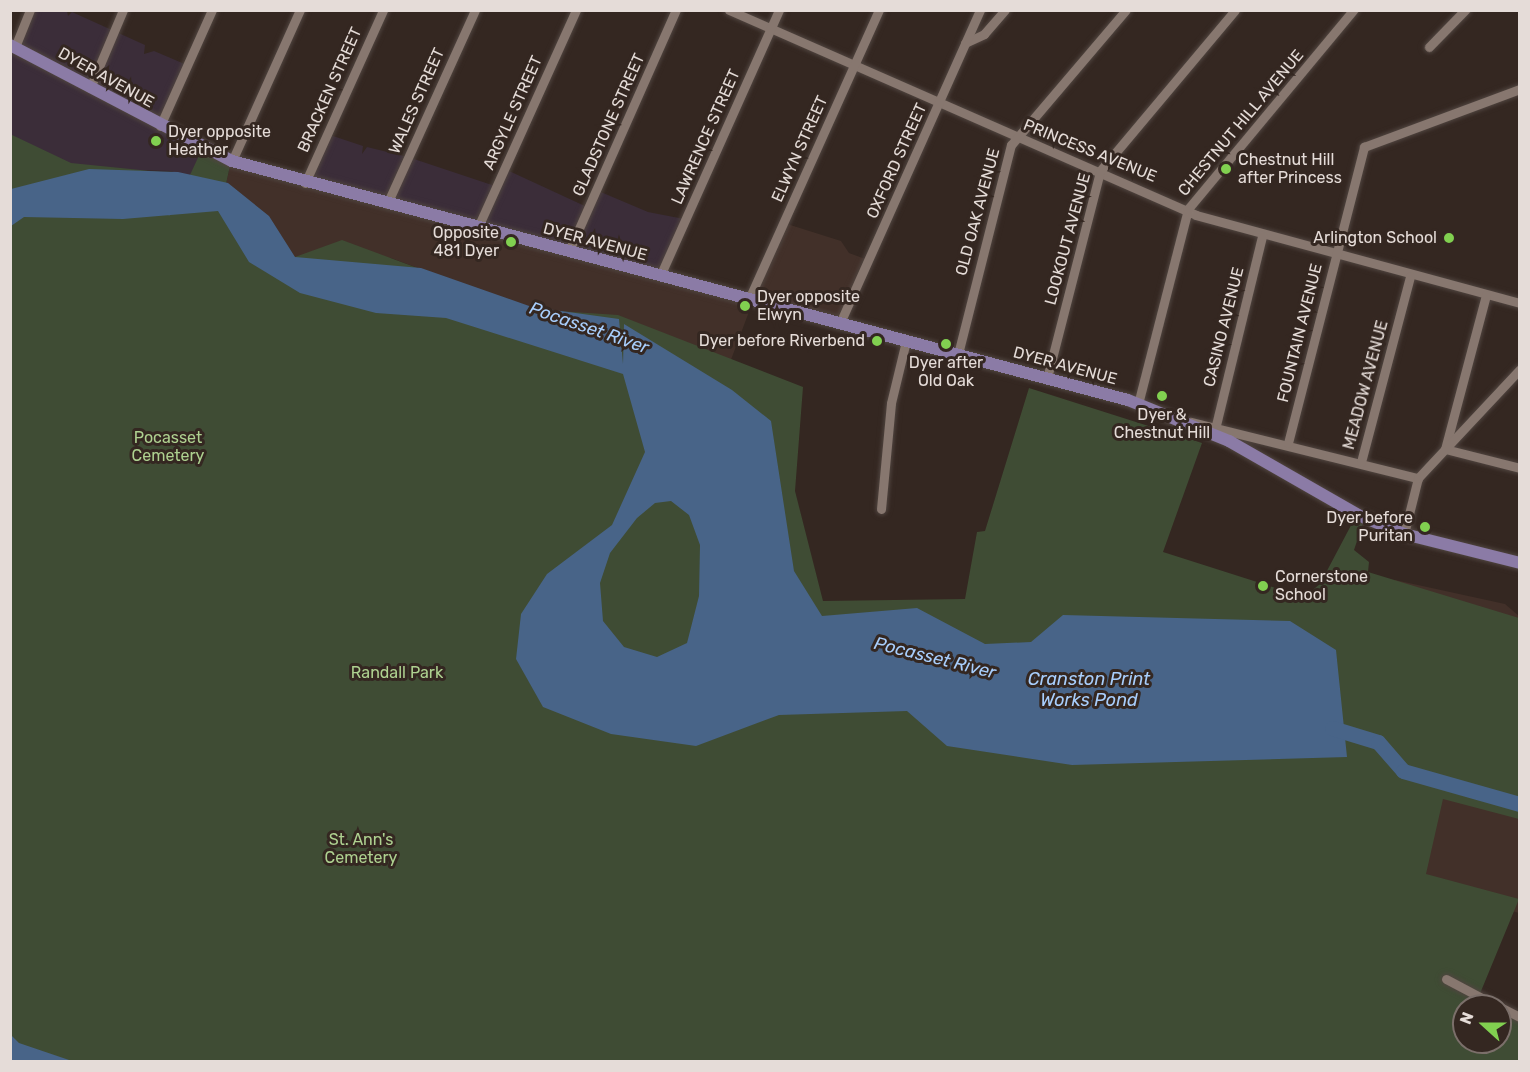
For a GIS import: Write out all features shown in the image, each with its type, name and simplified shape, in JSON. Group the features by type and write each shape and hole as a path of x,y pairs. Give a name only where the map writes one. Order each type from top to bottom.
{"main road":[{"name":"DYER AVENUE","path":"13,46 160,126 232,161 305,183 958,354 1138,404 1191,422 1347,510 1404,534 1520,563"}],"street":[{"path":"13,46 30,10"},
{"path":"90,88 123,10"},
{"path":"160,126 212,10"},
{"path":"232,161 300,10"},
{"name":"BRACKEN STREET","path":"305,183 383,10"},
{"name":"WALES STREET","path":"387,204 475,10"},
{"name":"ARGYLE STREET","path":"478,228 576,10"},
{"name":"GLADSTONE STREET","path":"569,252 676,10"},
{"name":"PRINCESS AVENUE","path":"729,10 939,104 1188,209 1262,236 1520,303"},
{"name":"LAWRENCE STREET","path":"660,276 779,10"},
{"name":"ELWYN STREET","path":"749,299 879,10"},
{"name":"OXFORD STREET","path":"840,323 980,10"},
{"path":"965,43 984,34 1005,10"},
{"name":"OLD OAK AVENUE","path":"958,354 1016,137 1126,10"},
{"name":"LOOKOUT AVENUE","path":"1047,378 1100,171 1235,10"},
{"name":"CHESTNUT HILL AVENUE","path":"1138,404 1188,209 1353,10"},
{"path":"1429,47 1465,10"},
{"name":"FOUNTAIN AVENUE","path":"1288,443 1364,147 1520,89"},
{"name":"CASINO AVENUE","path":"1216,425 1262,236"},
{"name":"MEADOW AVENUE","path":"1288,443 1361,462 1410,276"},
{"path":"1445,449 1486,295"},
{"path":"881,509 891,404 906,341"},
{"path":"1404,534 1418,478 1518,372"},
{"name":"DYER AVENUE","path":"1191,422 1216,425 1288,443"},
{"path":"1445,449 1520,468"},
{"path":"1361,462 1418,478"},
{"path":"1446,979 1474,994"}],"shaded area":[{"path":"30,11 67,11 68,16 72,12 145,45 144,54 154,51 187,65 160,124 202,149 190,178 171,171 127,170 11,185 10,45"},
{"path":"327,134 363,146 362,154 367,147 408,157 495,186 505,169 587,207 596,190 648,212 684,219 659,275 306,178"},
{"path":"231,161 747,299 784,223 841,241 849,253 868,260 840,321 753,301 723,381 391,258 363,256 334,266 289,256 226,184"},
{"path":"1395,580 1505,604 1519,616 1519,913 1414,884"}],"green space":[{"name":"Randall Park","path":"10,134 71,163 190,175 202,149 231,161 226,184 295,257 342,240 528,309 618,315 803,387 795,491 823,601 965,599 977,532 985,531 1029,388 1202,443 1163,552 1304,597 1320,584 1357,514 1365,517 1354,550 1369,562 1368,572 1519,618 1519,819 1443,799 1426,874 1519,899 1480,994 1452,994 1452,1054 1512,1054 1512,1014 1519,1018 1519,1061 11,1061"}],"water":[{"name":"Cranston Print Works Pond","path":"89,169 178,172 228,183 269,216 295,257 421,268 532,307 619,319 623,364 624,324 732,390 771,421 794,571 822,616 917,608 985,644 1031,642 1063,615 1290,621 1336,650 1347,757 1072,765 947,746 907,711 779,715 696,746 611,734 543,707 516,659 521,614 547,574 612,525 645,452 623,374 446,318 376,313 300,293 249,262 218,211 123,219 24,217 11,226 11,189","holes":["671,501 689,515 700,545 699,596 687,643 657,657 624,647 603,621 600,583 610,553 637,518 655,503"]},
{"path":"10,1034 19,1043 72,1061 11,1061"}],"waterway":[{"name":"Pocasset River","path":"1332,728 1378,742 1403,771 1520,804"}],"place":[{"name":"Dyer opposite Heather","path":"156,141"},
{"name":"Chestnut Hill after Princess","path":"1226,169"},
{"name":"Arlington School","path":"1449,238"},
{"name":"Opposite 481 Dyer","path":"511,242"},
{"name":"Dyer opposite Elwyn","path":"745,306"},
{"name":"Dyer before Riverbend","path":"877,341"},
{"name":"Dyer after Old Oak","path":"946,344"},
{"name":"Dyer & Chestnut Hill","path":"1162,396"},
{"name":"Dyer before Puritan","path":"1425,527"},
{"name":"Cornerstone School","path":"1263,586"}],"park label":[{"name":"Pocasset Cemetery","path":"168,447"},
{"name":"St. Ann's Cemetery","path":"361,849"}]}
